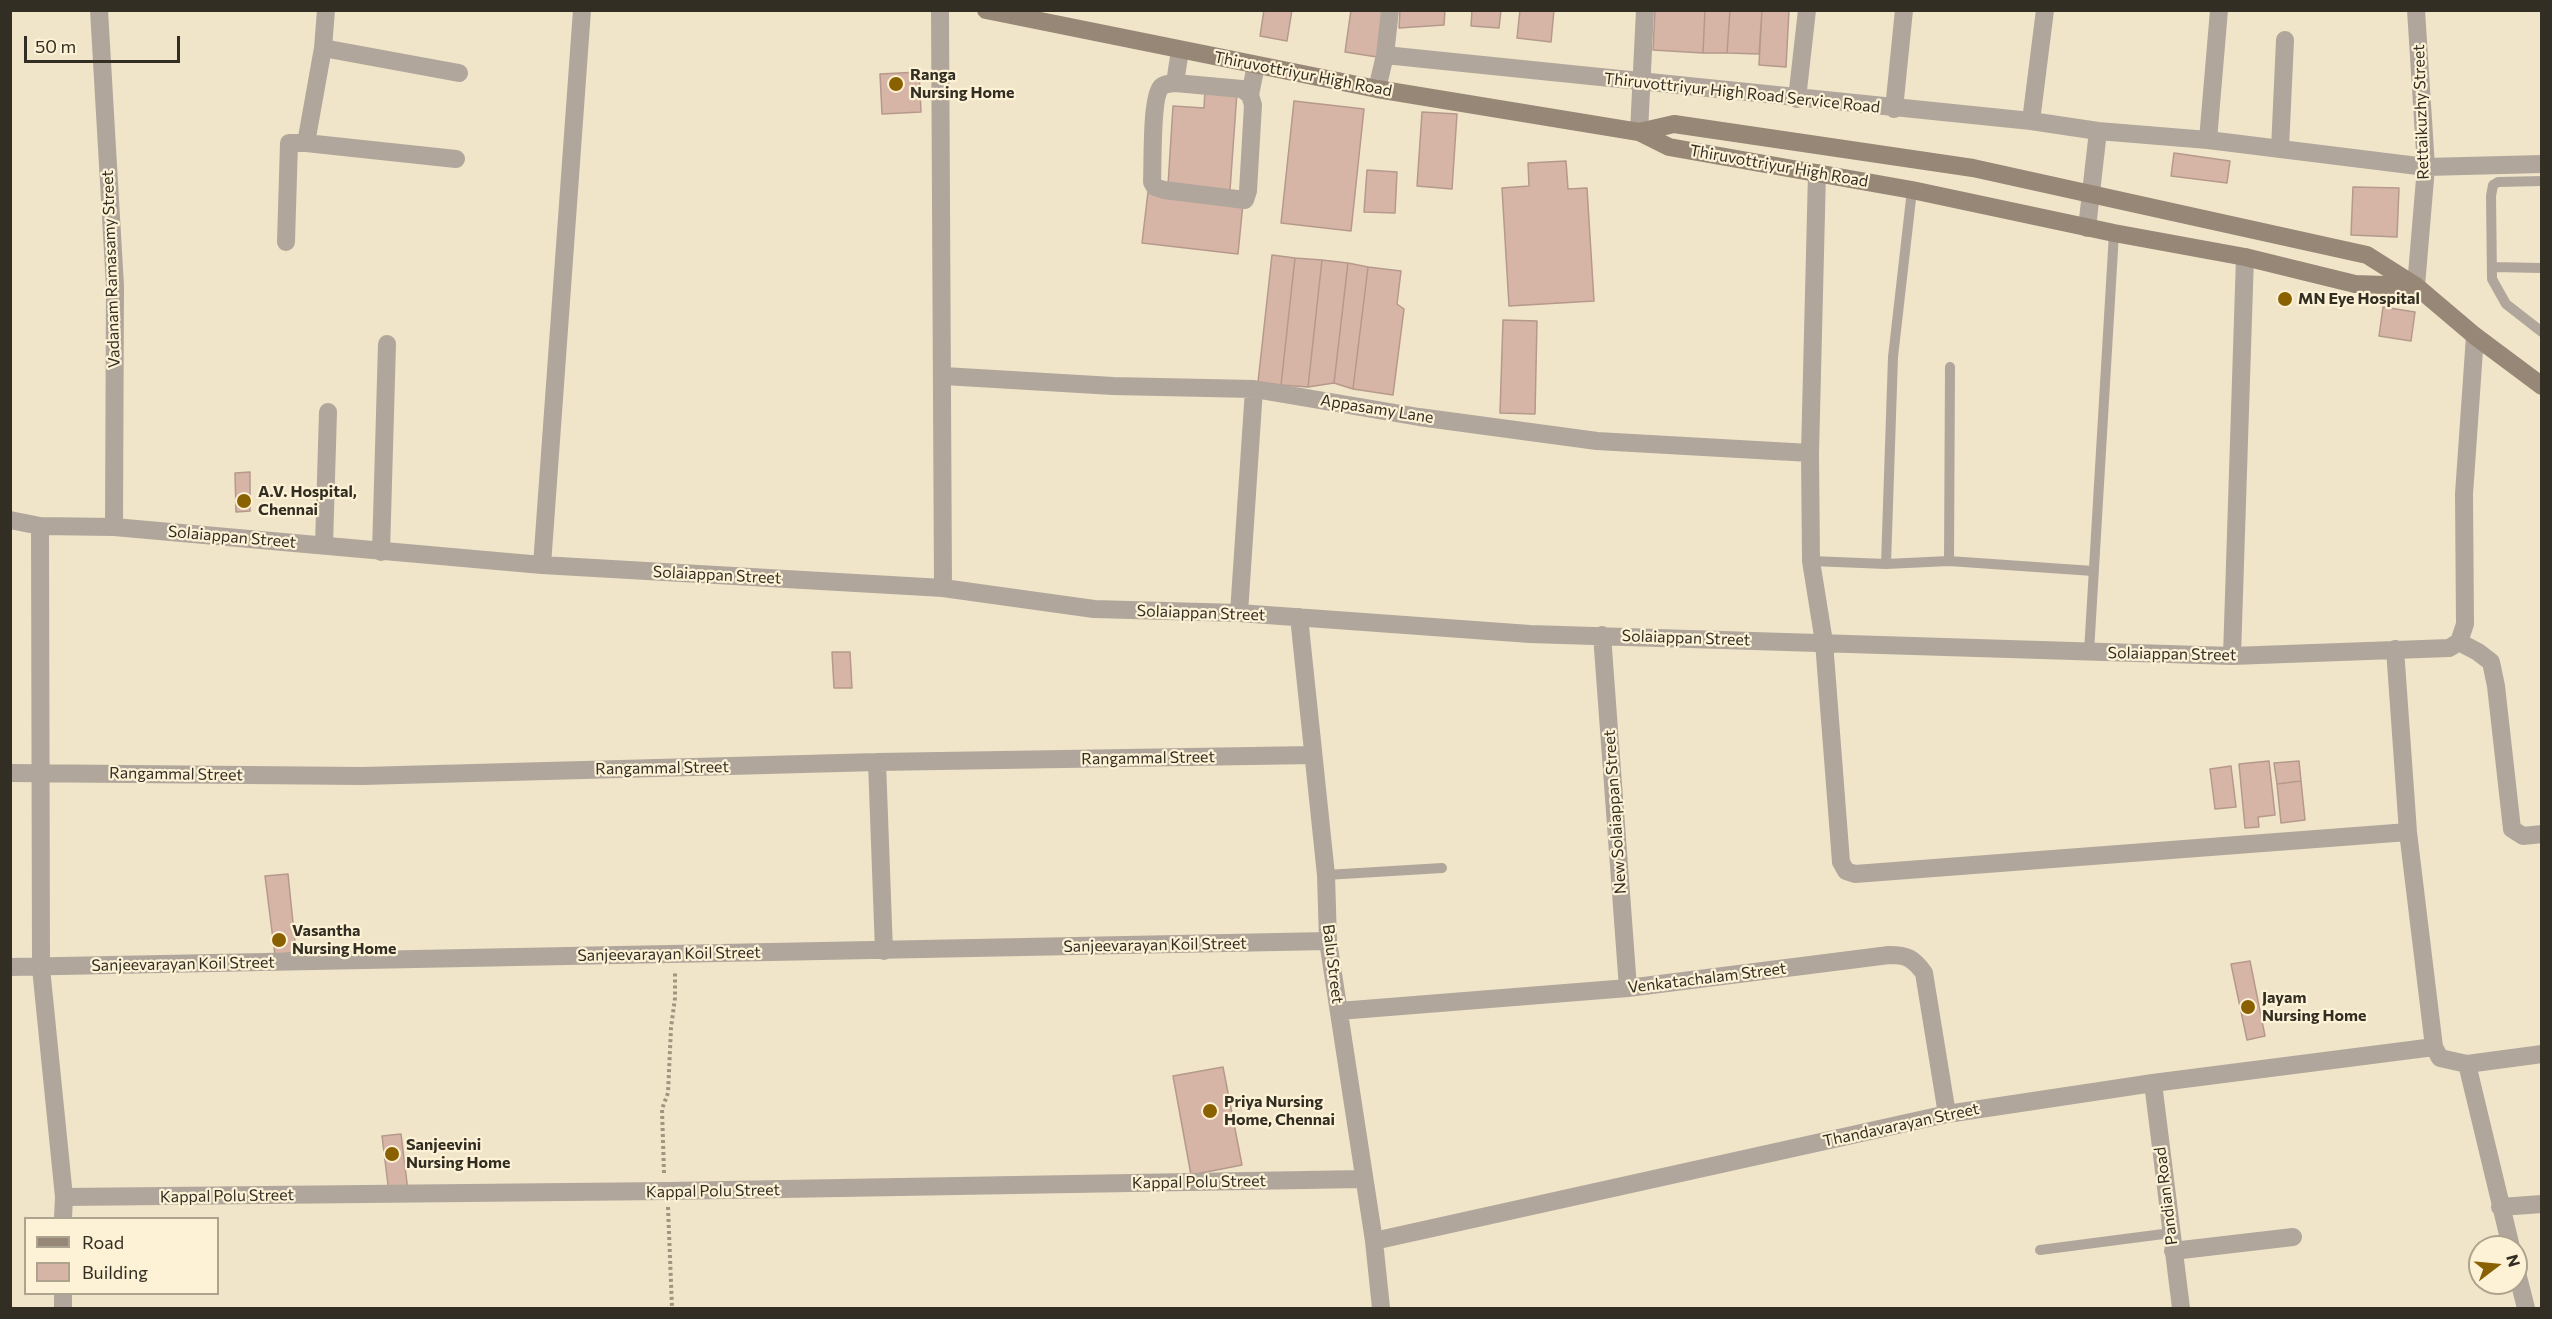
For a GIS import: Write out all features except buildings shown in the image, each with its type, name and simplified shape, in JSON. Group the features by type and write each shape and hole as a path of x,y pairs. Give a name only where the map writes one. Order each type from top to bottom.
{"main road":[{"name":"Thiruvottriyur High Road","path":"986,10 1377,89 1639,132 1669,147 1912,190 2087,228 2245,257 2355,284 2416,286"},
{"path":"1639,132 1674,124 1972,168 2367,255 2416,286 2475,336 2541,386"}],"street":[{"name":"Vadanam Ramasamy Street","path":"99,10 115,286 114,527"},
{"path":"306,143 323,48 326,10"},
{"path":"542,565 582,10"},
{"path":"940,10 944,588"},
{"path":"1377,89 1385,55 1390,10"},
{"path":"1639,132 1645,10"},
{"path":"1797,99 1807,10"},
{"path":"1894,109 1904,10"},
{"path":"2031,122 2045,10"},
{"path":"2208,140 2219,10"},
{"name":"Rettaikuzhy Street","path":"2416,10 2426,167 2416,286"},
{"path":"2280,149 2285,40"},
{"path":"323,48 459,73"},
{"path":"1175,83 1180,50"},
{"name":"Thiruvottriyur High Road Service Road","path":"1385,55 2031,122 2098,131 2208,140 2426,167 2541,164"},
{"path":"1250,95 1242,89 1175,83 1166,84 1160,88 1155,102 1152,182 1155,187 1245,200 1248,191 1251,137 1250,95 1256,65"},
{"path":"2087,228 2098,131"},
{"path":"286,242 289,143 456,159"},
{"path":"1817,173 1810,453 1811,561 1824,642 1840,862 1846,871 1855,874 2408,832"},
{"path":"2232,656 2245,257"},
{"path":"2475,336 2464,494 2465,624 2459,642 2478,651 2491,662 2496,686 2512,829 2523,836 2541,834"},
{"path":"381,552 387,344"},
{"name":"Appasamy Lane","path":"944,376 1113,386 1254,389 1419,417 1597,441 1810,453"},
{"path":"1239,613 1254,389"},
{"path":"324,545 328,412"},
{"name":"Solaiappan Street","path":"10,520 40,525 114,527 542,565 944,588 1094,609 1239,613 1530,634 2232,656 2449,648 2459,642"},
{"path":"40,525 41,968 64,1197 63,1217"},
{"name":"Balu Street","path":"1299,617 1326,875 1328,941 1374,1240 1381,1308"},
{"name":"New Solaiappan Street","path":"1602,635 1628,988"},
{"path":"2394,649 2408,832 2434,1047 2440,1058 2467,1064 2541,1054"},
{"name":"Rangammal Street","path":"10,773 363,776 877,762 1313,755"},
{"path":"877,762 884,951"},
{"name":"Sanjeevarayan Koil Street","path":"10,967 1328,941"},
{"name":"Venkatachalam Street","path":"1339,1011 1628,988 1889,955 1907,955 1924,973 1947,1114"},
{"name":"Thandavarayan Street","path":"1374,1240 1947,1114 2153,1083 2434,1047"},
{"path":"2467,1064 2508,1235"},
{"name":"Pandian Road","path":"2153,1083 2181,1308"},
{"name":"Kappal Polu Street","path":"64,1197 667,1191 1363,1179"},
{"path":"2500,1207 2541,1203"},
{"path":"2172,1242 2294,1237"}],"lane":[{"path":"2541,181 2503,181 2493,185 2492,267 2492,279 2506,304 2541,332"},
{"path":"1886,564 1893,357 1912,190"},
{"path":"2089,652 2114,233"},
{"path":"2492,267 2541,268"},
{"path":"1949,561 1950,367"},
{"path":"1811,561 1886,564 1949,561 2093,571"},
{"path":"1326,875 1442,868"},
{"path":"2040,1250 2172,1242"}],"path":[{"path":"672,1308 662,1109 668,1093 670,1039 675,998 674,954"}],"place":[{"name":"Ranga Nursing Home","path":"896,84"},
{"name":"MN Eye Hospital","path":"2285,299"},
{"name":"A.V. Hospital, Chennai","path":"244,501"},
{"name":"Vasantha Nursing Home","path":"279,940"},
{"name":"Jayam Nursing Home","path":"2248,1007"},
{"name":"Priya Nursing Home, Chennai","path":"1210,1111"},
{"name":"Sanjeevini Nursing Home","path":"392,1154"}]}
